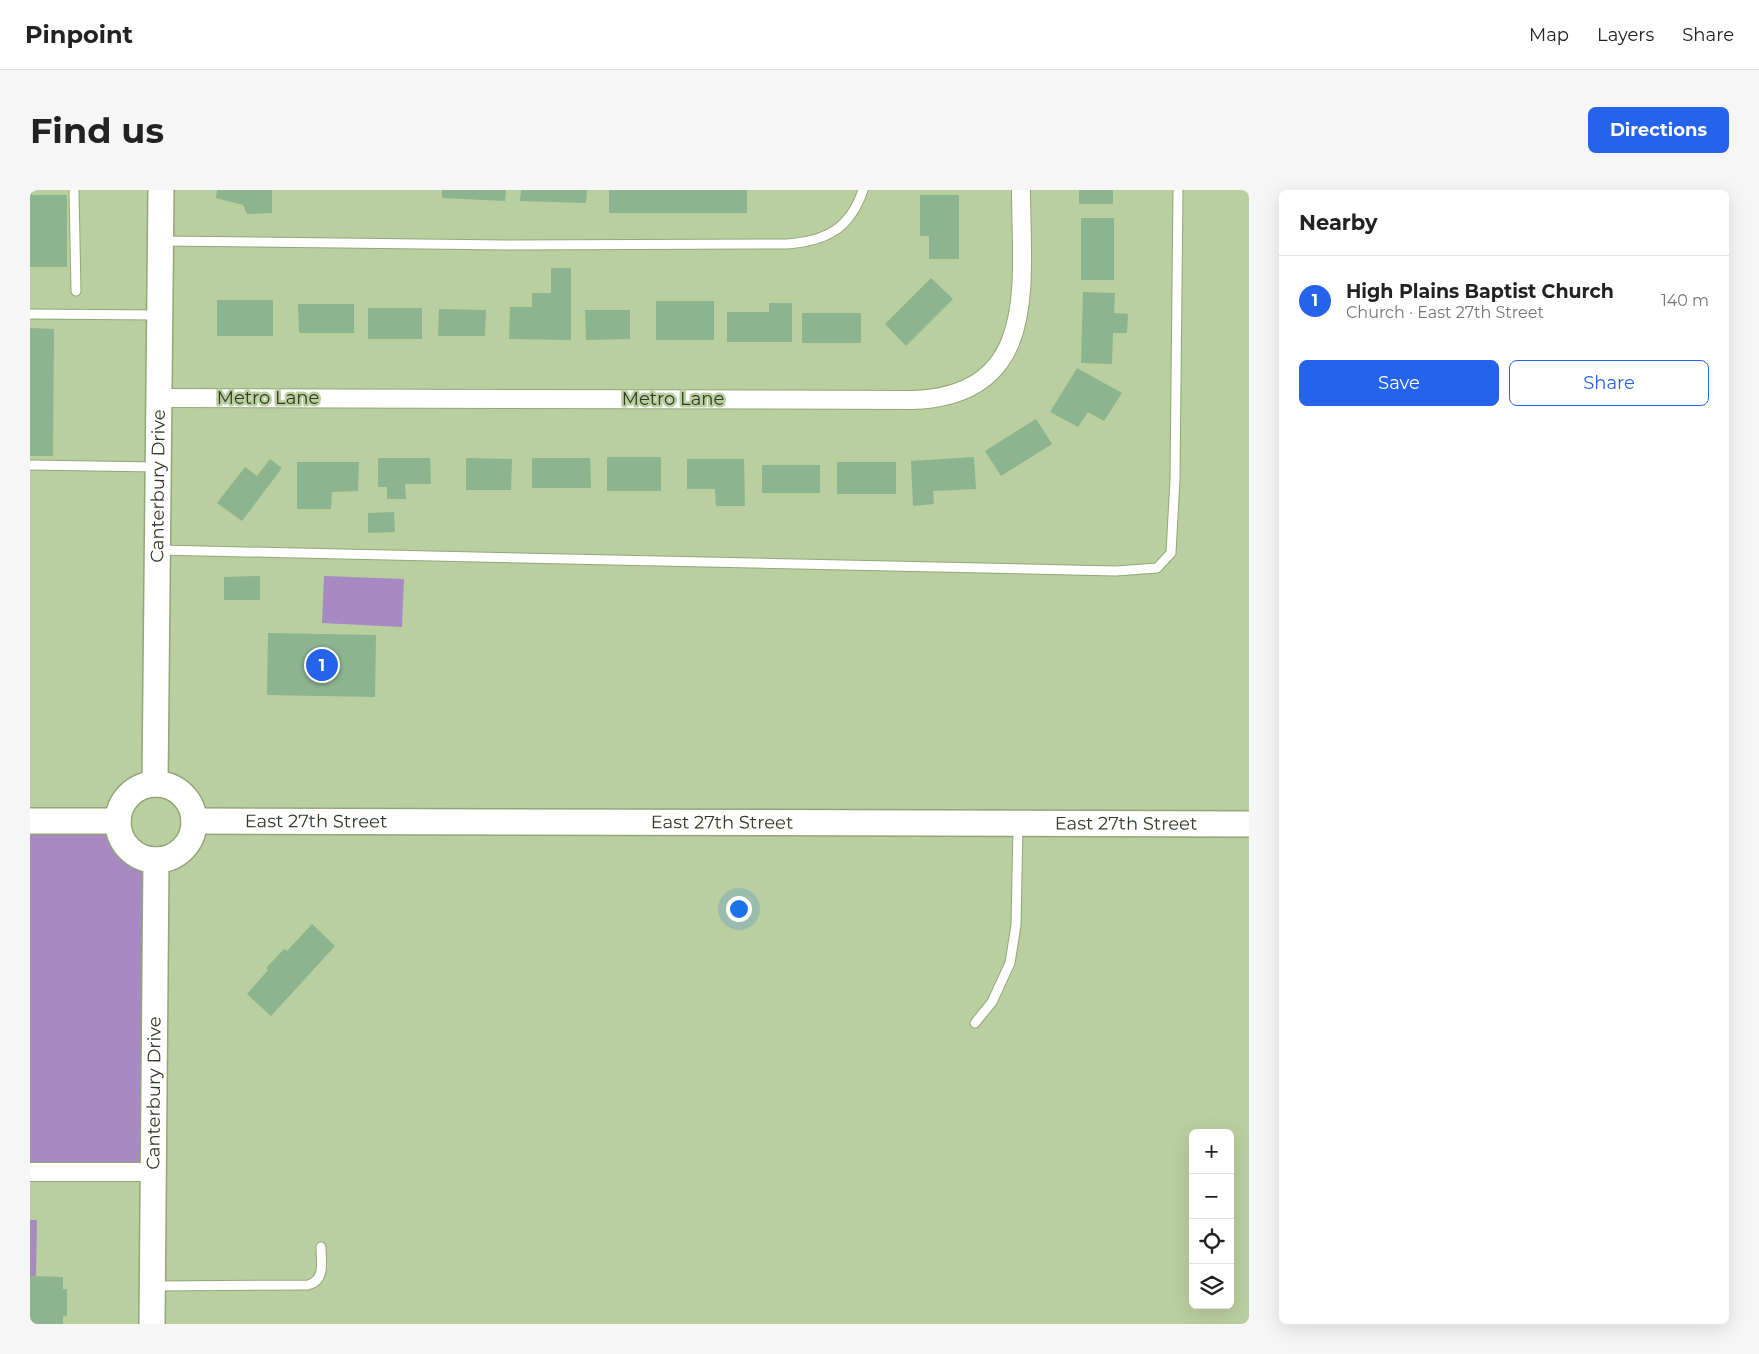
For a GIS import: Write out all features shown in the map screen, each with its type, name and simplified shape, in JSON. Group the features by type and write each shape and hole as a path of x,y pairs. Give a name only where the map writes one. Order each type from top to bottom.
{"main road":[{"name":"Canterbury Drive","path":"155,784 161,190"},
{"path":"155,784 176,790 185,797 191,806 194,821 189,842 180,852 168,858 156,860 132,853 124,844 119,833 118,821 120,809 125,799 133,791 155,784"},
{"path":"30,821 118,821"},
{"name":"East 27th Street","path":"194,821 1249,824"},
{"name":"Canterbury Drive","path":"152,1324 156,860"}],"street":[{"name":"Metro Lane","path":"159,398 934,399 954,394 989,376 1011,342 1021,302 1021,190"},
{"path":"30,1172 153,1172"}],"lane":[{"path":"74,190 76,291"},
{"path":"161,241 526,245 787,244 822,238 838,229 850,218 863,190"},
{"path":"158,550 1106,570 1157,568 1171,553 1175,479 1178,190"},
{"path":"30,314 160,315"},
{"path":"30,465 158,466"},
{"path":"975,1023 992,1002 1010,963 1016,925 1018,823"},
{"path":"152,1286 308,1286 316,1282 321,1274 321,1247"}],"shaded area":[{"path":"324,576 404,579 402,627 322,623"},
{"path":"30,821 119,833 129,849 137,855 156,860 153,1172 30,1172"},
{"path":"30,1220 37,1220 36,1276 30,1276"}],"building":[{"path":"30,190 32,190 32,195 67,195 67,267 30,267"},
{"path":"217,190 272,190 272,213 247,214 243,205 216,198"},
{"path":"442,190 506,190 505,201 442,198"},
{"path":"521,190 587,190 586,203 520,201"},
{"path":"609,190 747,190 747,213 609,213"},
{"path":"1079,190 1113,190 1113,204 1079,204"},
{"path":"920,195 959,195 959,259 929,259 929,236 920,236"},
{"path":"1081,218 1114,218 1114,280 1081,280"},
{"path":"551,268 571,268 571,340 509,339 510,307 532,307 532,293 551,293"},
{"path":"931,278 953,299 906,346 885,324"},
{"path":"1083,292 1115,293 1114,313 1128,314 1127,333 1113,333 1112,364 1081,363"},
{"path":"217,300 273,300 273,336 217,336"},
{"path":"656,301 714,301 714,340 656,340"},
{"path":"769,303 792,303 792,342 727,342 727,312 769,312"},
{"path":"298,304 354,304 354,333 299,333"},
{"path":"368,308 422,308 422,339 368,339"},
{"path":"439,309 486,310 485,336 438,336"},
{"path":"585,310 630,310 630,339 586,340"},
{"path":"802,313 861,313 861,343 802,343"},
{"path":"30,328 54,329 53,456 30,456"},
{"path":"1077,368 1122,393 1104,421 1088,412 1078,427 1050,412"},
{"path":"1036,419 1052,444 1001,476 985,451"},
{"path":"607,457 661,457 661,491 607,491"},
{"path":"974,457 976,489 933,491 934,504 913,506 911,461"},
{"path":"378,458 430,458 431,484 405,484 406,499 387,499 387,487 378,487"},
{"path":"466,458 512,459 511,490 466,490"},
{"path":"532,458 590,458 591,488 532,488"},
{"path":"270,459 282,468 242,521 217,503 245,467 257,476"},
{"path":"687,459 744,459 745,506 716,506 715,489 687,489"},
{"path":"297,462 359,462 358,491 332,492 331,509 297,509"},
{"path":"837,462 896,462 896,494 837,494"},
{"path":"762,465 820,465 820,493 762,493"},
{"path":"394,512 395,532 368,533 368,513"},
{"path":"260,576 260,600 224,600 224,577"},
{"path":"268,633 376,635 375,697 267,695"},
{"path":"312,924 335,946 271,1016 247,994 268,970 266,968 284,949 287,951"},
{"path":"30,1276 63,1277 63,1289 67,1289 67,1316 63,1316 63,1324 30,1324"}],"place":[{"name":"High Plains Baptist Church","path":"322,665"}]}
